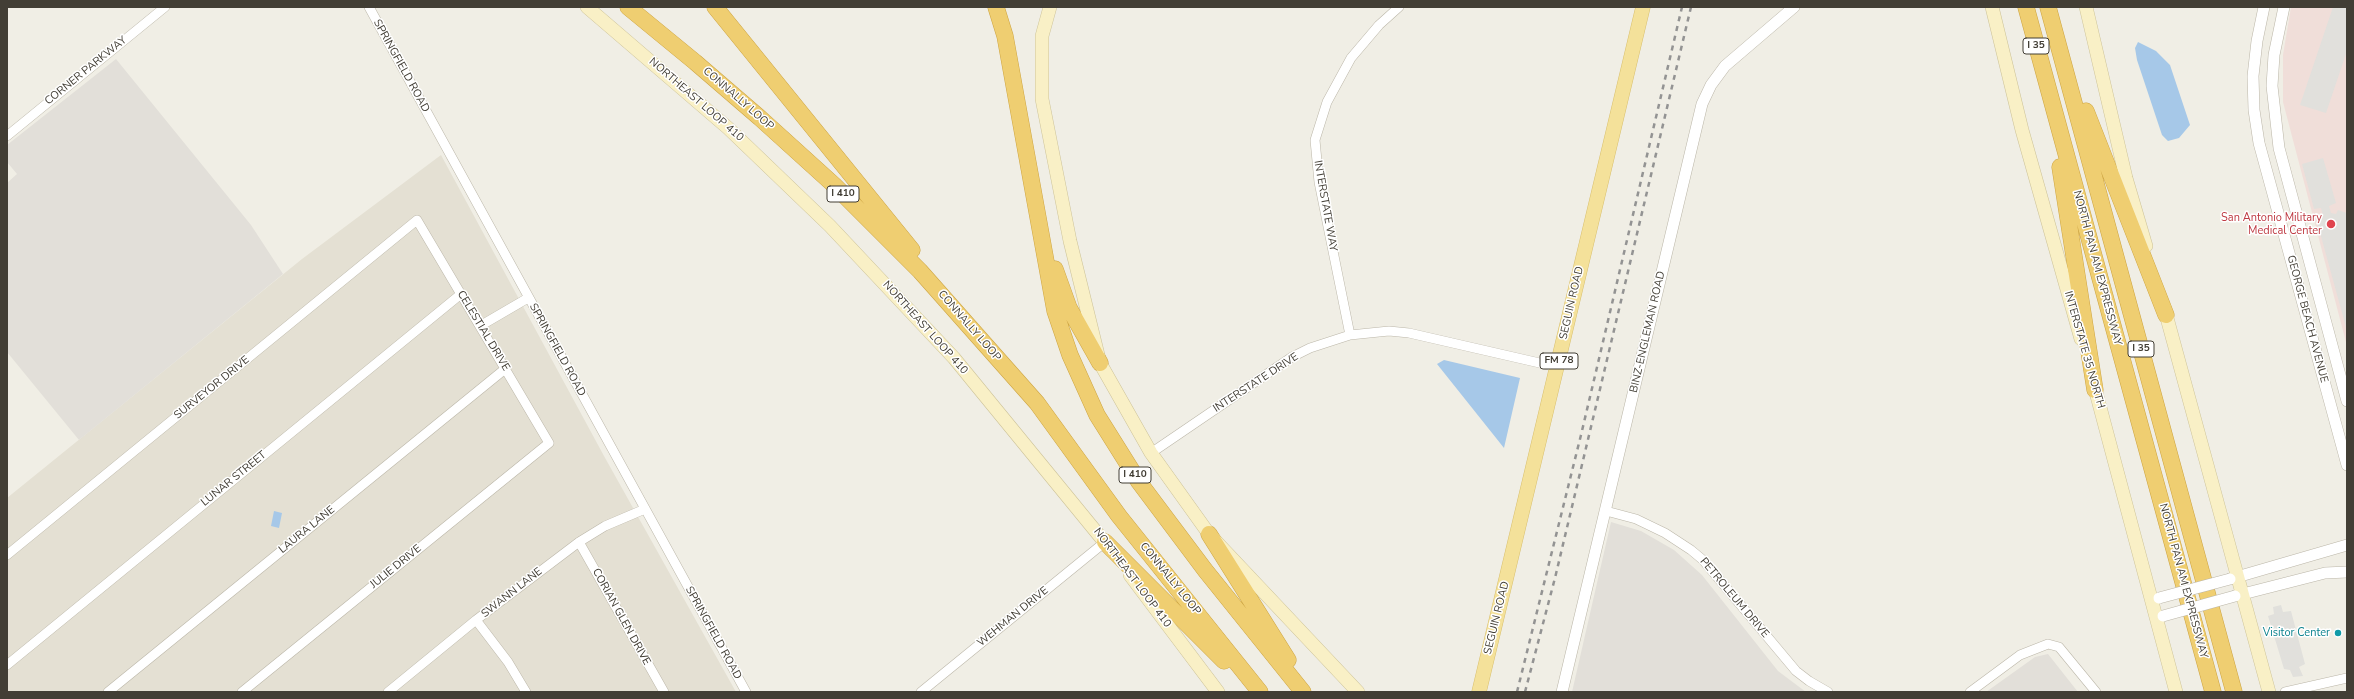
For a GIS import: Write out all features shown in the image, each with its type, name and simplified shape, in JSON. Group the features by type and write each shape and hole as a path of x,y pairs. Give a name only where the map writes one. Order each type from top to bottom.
{"highway":[{"name":"CONNALLY LOOP","path":"628,7 695,62 834,185 920,271 1037,403 1119,516 1260,692"},
{"path":"715,7 1037,403"},
{"name":"I 410","path":"996,7 1005,36 1055,311 1070,355 1097,415 1139,482 1206,570 1303,692"},
{"name":"NORTH PAN AM EXPRESSWAY","path":"2026,7 2213,692"},
{"name":"NORTH PAN AM EXPRESSWAY","path":"2048,7 2234,692"},
{"path":"2054,7 2088,117 2166,315"},
{"path":"2047,84 2095,390"},
{"path":"1038,221 1070,308 1100,363"},
{"path":"1209,534 1308,692"},
{"path":"1105,542 1255,692"}],"main road":[{"name":"NORTHEAST LOOP 410","path":"587,7 728,128 830,226 954,358 1105,542 1218,692"},
{"path":"1050,7 1042,36 1042,99 1070,241 1100,363 1151,453 1209,534 1358,692"},
{"name":"SEGUIN ROAD","path":"1479,692 1643,7"},
{"name":"INTERSTATE 35 NORTH","path":"1992,7 2022,130 2154,599 2176,692"},
{"path":"2086,7 2126,178 2166,315 2238,595 2269,692"}],"street":[{"name":"CORNER PARKWAY","path":"7,136 165,7"},
{"name":"SPRINGFIELD ROAD","path":"369,7 746,692"},
{"name":"INTERSTATE WAY","path":"1350,335 1319,182 1315,140 1327,102 1351,58 1379,25 1399,7"},
{"name":"BINZ-ENGLEMAN ROAD","path":"1562,692 1702,104 1711,85 1725,66 1794,7"},
{"name":"GEORGE BEACH AVENUE","path":"2264,7 2257,41 2254,76 2254,110 2259,143 2347,465"},
{"name":"GEORGE BEACH AVENUE","path":"2284,7 2274,55 2272,86 2279,148 2347,402"},
{"name":"CELESTIAL DRIVE","path":"417,220 549,443"},
{"name":"SURVEYOR DRIVE","path":"7,555 417,220"},
{"name":"LUNAR STREET","path":"7,665 461,294"},
{"path":"480,326 528,298"},
{"name":"INTERSTATE DRIVE","path":"1151,453 1292,357 1310,348 1350,335 1389,331 1409,333 1557,367"},
{"name":"LAURA LANE","path":"108,692 505,369"},
{"name":"JULIE DRIVE","path":"242,692 549,443"},
{"name":"SWANN LANE","path":"388,692 476,620 579,542 605,526 645,509"},
{"name":"PETROLEUM DRIVE","path":"1606,510 1636,519 1665,533 1691,550 1703,560 1795,670 1809,682 1828,692"},
{"name":"CORIAN GLEN DRIVE","path":"579,542 664,692"},
{"name":"WEHMAN DRIVE","path":"921,692 1105,542"},
{"path":"2154,599 2234,578 2347,545"},
{"path":"2159,618 2238,595 2325,573 2347,572"},
{"path":"476,620 508,662 526,692"},
{"path":"1970,692 2020,656 2048,644 2059,647 2096,692"},
{"path":"2286,692 2347,678"}],"shaded area":[{"name":"San Antonio Military Medical Center","path":"2291,7 2347,7 2347,346 2283,102 2283,55"},
{"path":"2333,7 2347,7 2347,51 2326,113 2300,105"},
{"path":"116,59 251,225 283,274 79,440 7,352 7,183 17,174 7,162 7,145"},
{"path":"441,155 604,456 736,692 7,692 7,498 302,259"},
{"path":"2323,158 2336,203 2329,206 2331,213 2336,214 2338,210 2347,213 2347,331 2316,218 2323,216 2321,208 2314,209 2302,164"},
{"path":"1611,522 1641,531 1674,550 1702,575 1778,671 1806,692 1572,692"},
{"path":"2281,605 2283,612 2291,611 2305,664 2299,667 2303,676 2293,677 2290,670 2284,669 2268,616 2274,614 2273,607"},
{"path":"2048,654 2078,692 1986,692 2035,657"}],"water":[{"path":"2138,42 2156,51 2170,65 2190,125 2179,138 2168,141 2162,135 2137,60 2135,48"},
{"path":"1444,360 1520,378 1504,448 1437,364"},
{"path":"274,511 282,513 279,528 271,526"}],"railway":[{"path":"1517,692 1581,435 1682,7"},
{"path":"1525,692 1555,578 1691,7"}],"place":[{"name":"San Antonio Military Medical Center","path":"2331,224"},
{"name":"Visitor Center","path":"2338,633"}]}
